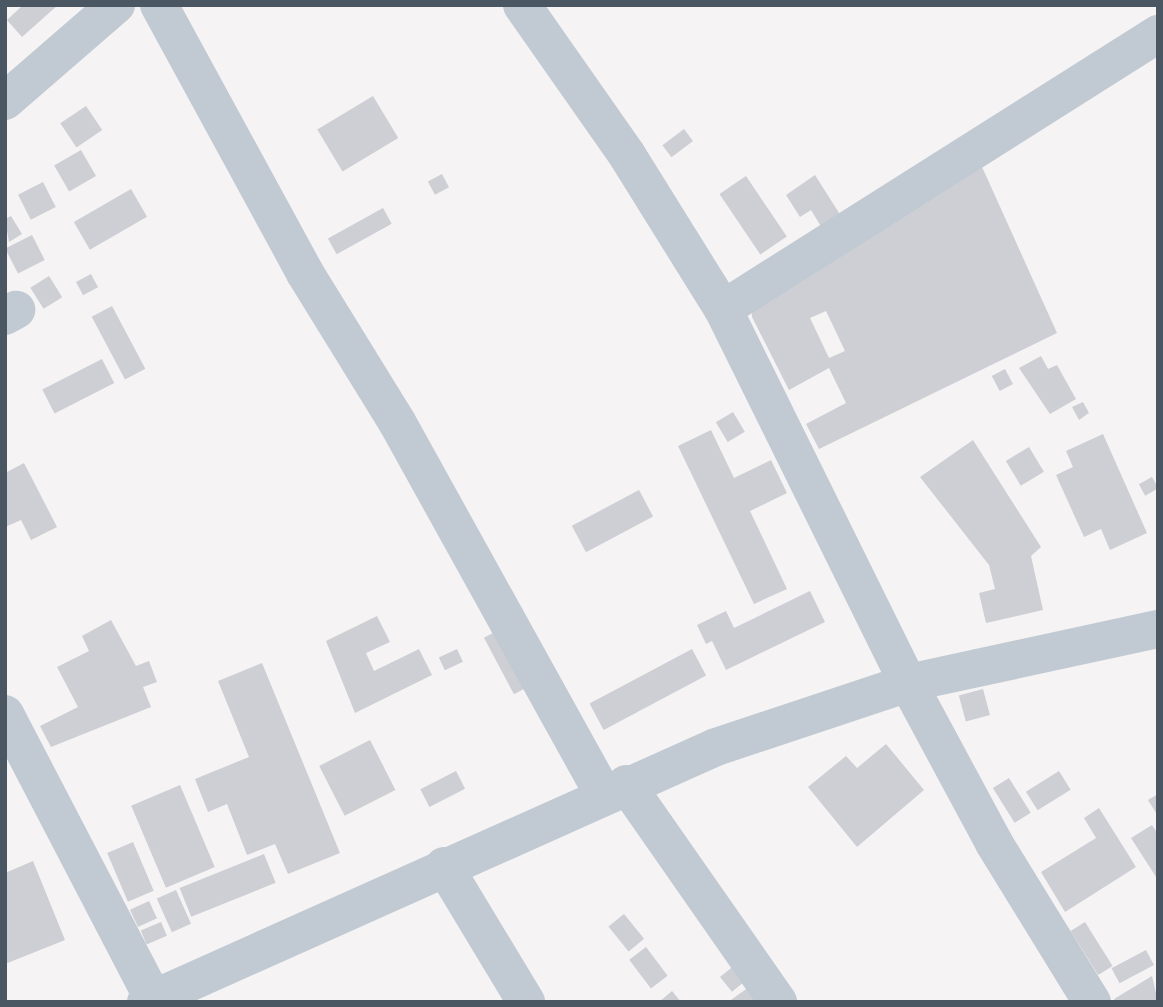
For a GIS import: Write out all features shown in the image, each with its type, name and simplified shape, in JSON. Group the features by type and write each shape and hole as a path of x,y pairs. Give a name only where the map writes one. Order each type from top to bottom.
{"street":[{"path":"5,101 116,5"},
{"path":"159,5 305,273 397,422 614,789 778,1002"},
{"path":"522,5 627,155 723,309 908,683 994,843 1092,1002"},
{"path":"723,309 1158,34"},
{"path":"5,714 14,752 151,1001 614,789 765,729 908,683 1158,629"},
{"path":"444,866 526,1002"}],"building":[{"path":"23,5 58,5 22,37 7,20"},
{"path":"373,96 398,138 343,171 317,129"},
{"path":"86,106 102,130 77,147 60,123"},
{"path":"684,129 693,141 671,157 662,145"},
{"path":"81,150 96,176 69,191 54,166"},
{"path":"978,158 1057,333 819,449 806,424 846,403 829,368 789,390 752,317 751,300","holes":["826,311 845,351 829,358 810,318"]},
{"path":"442,174 449,187 435,195 428,182"},
{"path":"815,175 841,216 822,228 811,210 800,217 786,195"},
{"path":"746,176 787,237 760,254 719,194"},
{"path":"43,182 56,207 31,220 18,195"},
{"path":"131,189 147,217 90,250 74,222"},
{"path":"383,208 392,224 337,254 328,239"},
{"path":"11,216 22,234 9,242 5,219"},
{"path":"32,235 45,260 18,274 5,249"},
{"path":"91,274 98,287 83,295 76,282"},
{"path":"49,276 62,297 44,309 30,288"},
{"path":"112,306 145,369 125,379 92,317"},
{"path":"1041,356 1048,369 1057,365 1076,399 1050,414 1019,368"},
{"path":"102,359 114,383 55,413 42,389"},
{"path":"1005,369 1013,384 1000,391 992,376"},
{"path":"1083,402 1089,413 1079,420 1072,407"},
{"path":"733,412 745,432 728,442 716,422"},
{"path":"711,430 734,478 771,460 787,493 750,511 787,589 754,604 678,446"},
{"path":"1103,434 1147,533 1110,550 1101,529 1084,537 1056,475 1073,467 1066,451"},
{"path":"973,440 1041,547 1031,556 1043,610 986,623 979,593 995,589 989,565 920,477"},
{"path":"1029,447 1044,472 1021,486 1006,461"},
{"path":"24,463 57,527 31,540 21,520 5,527 5,473"},
{"path":"1152,477 1158,489 1145,496 1139,484"},
{"path":"639,490 653,516 586,552 572,526"},
{"path":"810,591 825,622 726,670 712,641 706,644 697,625 726,611 734,628"},
{"path":"377,616 390,642 366,653 374,671 419,649 432,675 355,713 326,641"},
{"path":"111,620 136,666 149,661 157,682 143,687 151,707 51,747 40,726 78,707 57,667 89,651 82,636"},
{"path":"506,626 536,683 514,694 484,638"},
{"path":"457,649 463,662 445,670 439,657"},
{"path":"692,649 706,675 604,730 590,703"},
{"path":"262,663 340,853 288,874 275,844 247,855 227,804 208,812 195,779 249,757 218,681"},
{"path":"983,689 990,715 966,722 959,695"},
{"path":"370,740 395,790 345,816 319,766"},
{"path":"886,744 924,790 857,847 808,787 846,756 857,768"},
{"path":"456,771 465,789 429,807 420,789"},
{"path":"1059,771 1071,790 1038,810 1026,792"},
{"path":"1009,778 1031,813 1015,823 993,788"},
{"path":"180,785 215,867 166,888 131,806"},
{"path":"1158,794 1158,816 1148,800"},
{"path":"1099,808 1136,867 1065,912 1041,872 1096,838 1084,818"},
{"path":"1152,825 1158,834 1158,880 1131,838"},
{"path":"133,842 154,891 128,902 107,853"},
{"path":"264,854 276,883 191,917 180,888"},
{"path":"33,861 65,940 5,964 5,873"},
{"path":"176,890 191,924 172,932 157,899"},
{"path":"149,901 157,918 138,927 130,910"},
{"path":"624,914 644,939 629,951 608,927"},
{"path":"161,922 167,936 147,944 141,931"},
{"path":"1085,922 1113,966 1098,975 1071,931"},
{"path":"646,947 668,976 651,988 629,960"},
{"path":"1146,950 1154,965 1120,983 1112,968"},
{"path":"741,960 753,975 732,992 720,977"},
{"path":"1152,976 1158,1002 1116,1002 1114,999"},
{"path":"753,984 758,1002 732,1002 731,1000"},
{"path":"672,991 681,1002 659,1002"}]}
